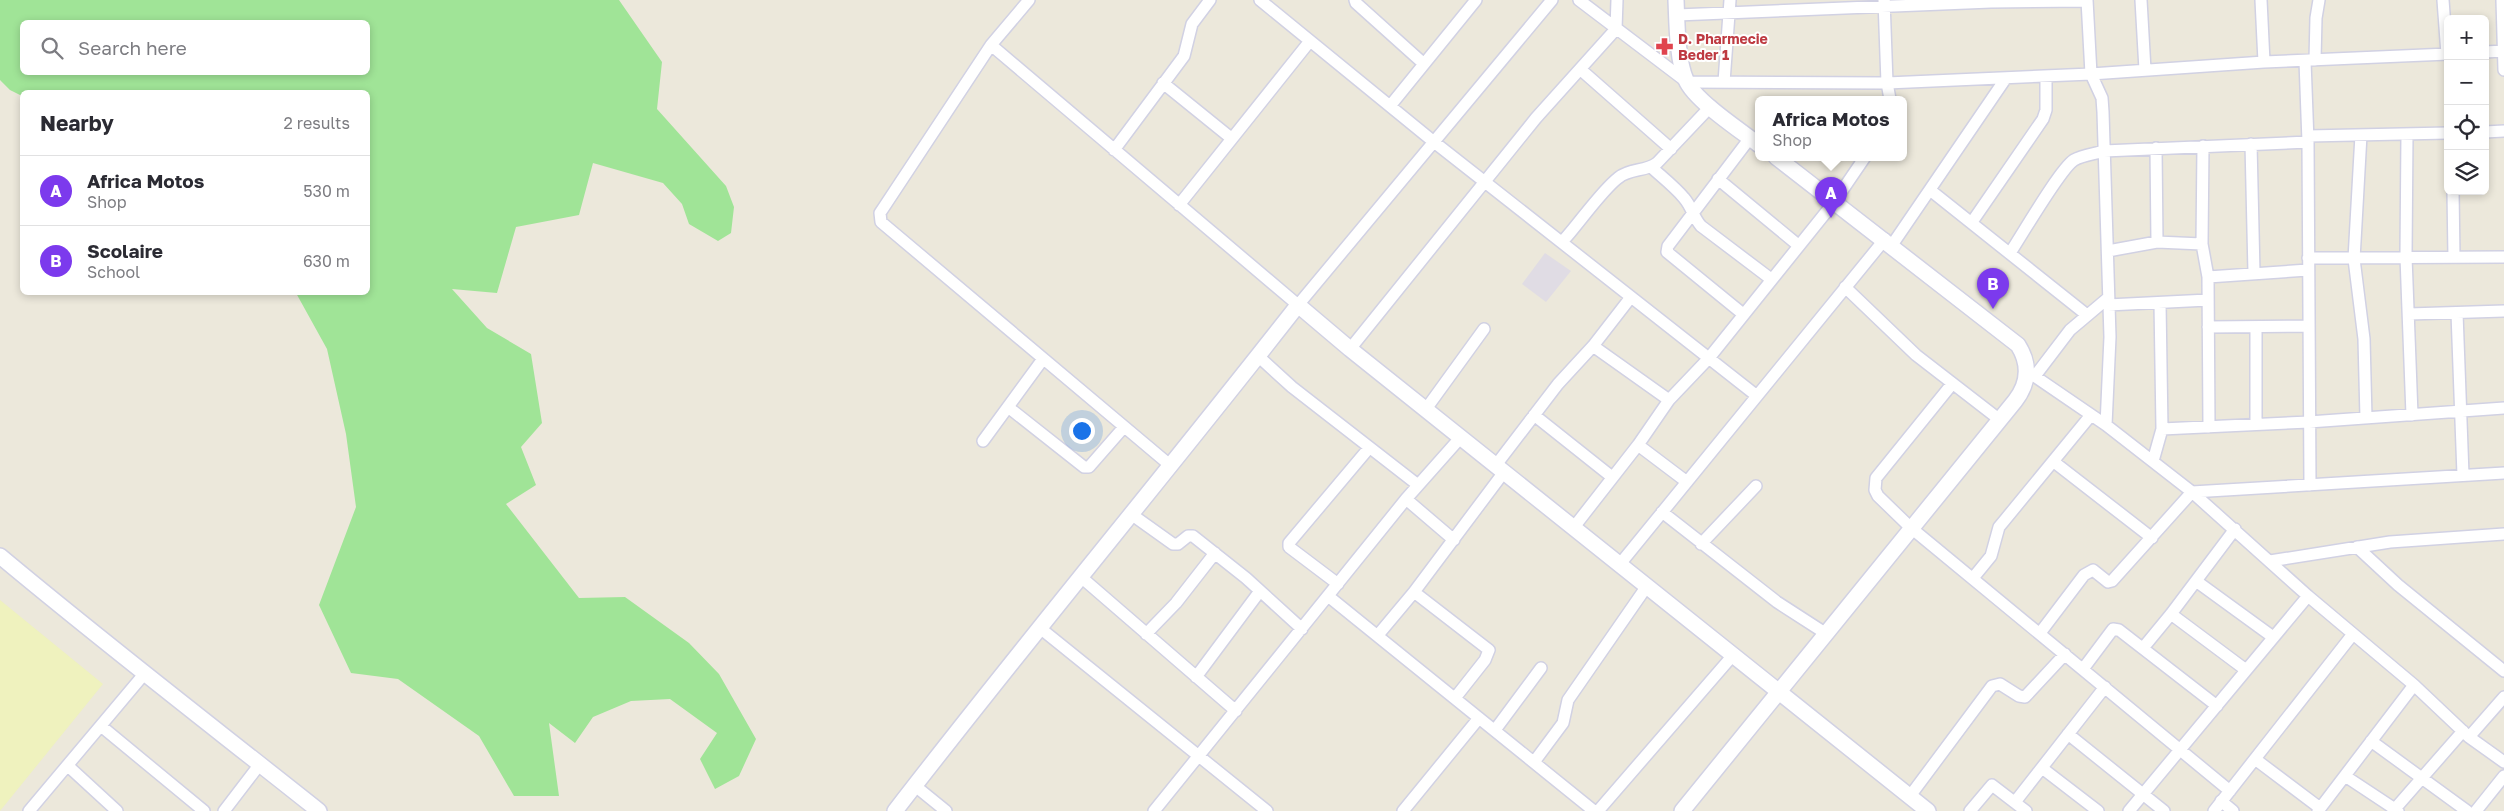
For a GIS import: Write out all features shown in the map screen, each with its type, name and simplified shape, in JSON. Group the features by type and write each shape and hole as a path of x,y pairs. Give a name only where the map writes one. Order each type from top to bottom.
{"street":[{"path":"1029,0 991,45 884,207 880,218 883,226 1171,466"},
{"path":"1114,150 1184,56 1188,48 1192,24 1210,0"},
{"path":"1260,0 1434,142 1757,396"},
{"path":"1354,0 1356,4 1424,64"},
{"path":"1390,106 1476,0"},
{"path":"895,811 1298,305 1552,0"},
{"path":"1579,0 1591,5 1616,30 1687,82 1711,106 1754,141 1718,179 1691,213 1668,246 1667,252 1743,314"},
{"path":"1350,349 1418,267 1484,181 1616,30 1617,0"},
{"path":"1687,82 1677,8 2087,0 2091,74 2102,98 2108,251 2110,382 2106,425"},
{"path":"2141,0 2145,70"},
{"path":"2261,0 2264,62"},
{"path":"2310,485 2308,139 2310,61 2319,0"},
{"path":"2443,0 2444,15"},
{"path":"2502,0 2504,70"},
{"path":"1884,3 1887,83 1889,96"},
{"path":"1724,82 1730,6"},
{"path":"1179,205 1310,41"},
{"path":"991,45 1350,349 1734,654 1928,811"},
{"path":"2489,52 2504,51"},
{"path":"1687,82 1887,83 2091,74 2264,62 2444,54"},
{"path":"1580,69 1671,149"},
{"path":"1972,222 2043,119 2046,110 2046,76"},
{"path":"1620,564 1845,287 1888,242 1930,190 2006,78"},
{"path":"1164,83 1231,138"},
{"path":"1562,242 1617,178 1634,169 1652,167 1711,106"},
{"path":"2489,132 2504,131"},
{"path":"2010,253 2071,162 2080,157 2104,151 2251,144 2361,135 2444,133"},
{"path":"2407,134 2406,258 2412,415"},
{"path":"2361,135 2354,259 2364,339 2366,418"},
{"path":"2251,144 2254,273"},
{"path":"2203,146 2202,244 2208,277 2208,427"},
{"path":"2156,148 2157,242"},
{"path":"1781,161 1888,242 2018,345 2031,373 2106,425 2192,492 2308,596 2414,685 2466,734 2504,762"},
{"path":"1574,527 1638,445 1669,400 1709,358 1835,201 1861,161"},
{"path":"1652,167 1683,197 1690,206 1691,213 1701,226 1771,279"},
{"path":"1718,179 1798,246"},
{"path":"1930,190 2087,315"},
{"path":"2453,195 2454,257"},
{"path":"2108,251 2157,242 2202,244"},
{"path":"2208,277 2254,273 2354,259 2504,256"},
{"path":"1845,287 1916,355 2000,420"},
{"path":"1378,635 1454,540 1534,415 1558,384 1593,346 1631,296"},
{"path":"1682,811 1910,527 2000,420 2019,396 2031,373 2070,330 2087,315 2108,302 2160,303 2208,300"},
{"path":"2153,461 2162,430 2160,303"},
{"path":"2408,314 2504,311"},
{"path":"2457,313 2459,412 2463,476"},
{"path":"2208,327 2308,326"},
{"path":"2256,327 2256,424"},
{"path":"1426,409 1484,329"},
{"path":"1593,346 1669,400"},
{"path":"1258,356 1292,387 1418,485"},
{"path":"983,441 1044,359"},
{"path":"1952,384 1876,478 1875,490 1878,496 1910,527 2230,791"},
{"path":"1008,407 1084,467 1089,467 1124,427"},
{"path":"2162,430 2504,408"},
{"path":"1534,415 1612,477"},
{"path":"1974,578 1991,556 2000,527 2004,521 2091,415"},
{"path":"1154,811 1406,499 1461,437"},
{"path":"1638,445 1686,482"},
{"path":"1338,584 1289,547 1289,543 1369,448"},
{"path":"2054,462 2152,538"},
{"path":"2040,633 2084,575 2093,570 2108,582 2112,581 2192,492 2504,473"},
{"path":"1701,544 1756,486"},
{"path":"1406,499 1454,540"},
{"path":"1662,512 1777,602 1825,633"},
{"path":"1131,514 1173,544 1178,544 1188,536 1193,536 1260,591 1302,629"},
{"path":"2143,648 2235,530"},
{"path":"2270,561 2357,547 2504,534"},
{"path":"2357,547 2398,585 2504,671"},
{"path":"1146,634 1176,603 1215,553"},
{"path":"0,556 85,627 260,764 313,809"},
{"path":"1082,577 1236,711"},
{"path":"2196,580 2273,637"},
{"path":"1534,762 1565,720 1568,700 1648,586"},
{"path":"1196,677 1260,591"},
{"path":"1414,592 1489,650 1485,660 1456,698"},
{"path":"1328,596 1594,811"},
{"path":"2129,811 2308,596"},
{"path":"2171,614 2246,670"},
{"path":"1040,628 1267,811"},
{"path":"2084,669 2113,629 2120,630 2217,706"},
{"path":"2214,811 2353,634"},
{"path":"1598,811 1734,654"},
{"path":"1910,796 1992,686 2000,684 2019,696 2025,697 2065,654"},
{"path":"1495,730 1541,668"},
{"path":"29,811 145,673"},
{"path":"2255,758 2319,810 2414,685"},
{"path":"2016,802 2105,687"},
{"path":"2345,776 2395,810 2466,734 2504,697"},
{"path":"1403,811 1479,718"},
{"path":"101,726 204,811"},
{"path":"2068,734 2164,811"},
{"path":"2371,742 2467,811"},
{"path":"224,811 260,764"},
{"path":"68,766 117,811"},
{"path":"2042,768 2098,811"},
{"path":"2476,811 2504,776"},
{"path":"1970,811 1992,785 2026,811"},
{"path":"914,786 946,811"},
{"path":"2222,801 2233,811"}],"shaded area":[{"path":"1545,253 1571,271 1546,302 1522,284"}],"green space":[{"path":"0,0 619,0 662,62 657,109 726,186 734,207 731,233 718,241 689,224 682,204 663,183 593,163 579,215 516,227 497,293 452,289 487,328 531,354 542,423 521,447 536,485 506,504 579,598 625,597 689,643 719,674 756,739 739,776 715,789 700,759 717,733 670,699 631,701 593,717 575,743 549,723 559,796 514,796 479,736 398,679 351,673 319,605 356,507 346,434 327,349 297,295 370,295 370,90 20,90 20,95 10,90 0,80"}],"sand":[{"path":"0,600 103,684 0,811"}],"place":[{"name":"D. Pharmecie Beder 1","path":"1664,47"},
{"name":"Africa Motos","path":"1831,218"},
{"name":"Scolaire","path":"1993,309"}]}
